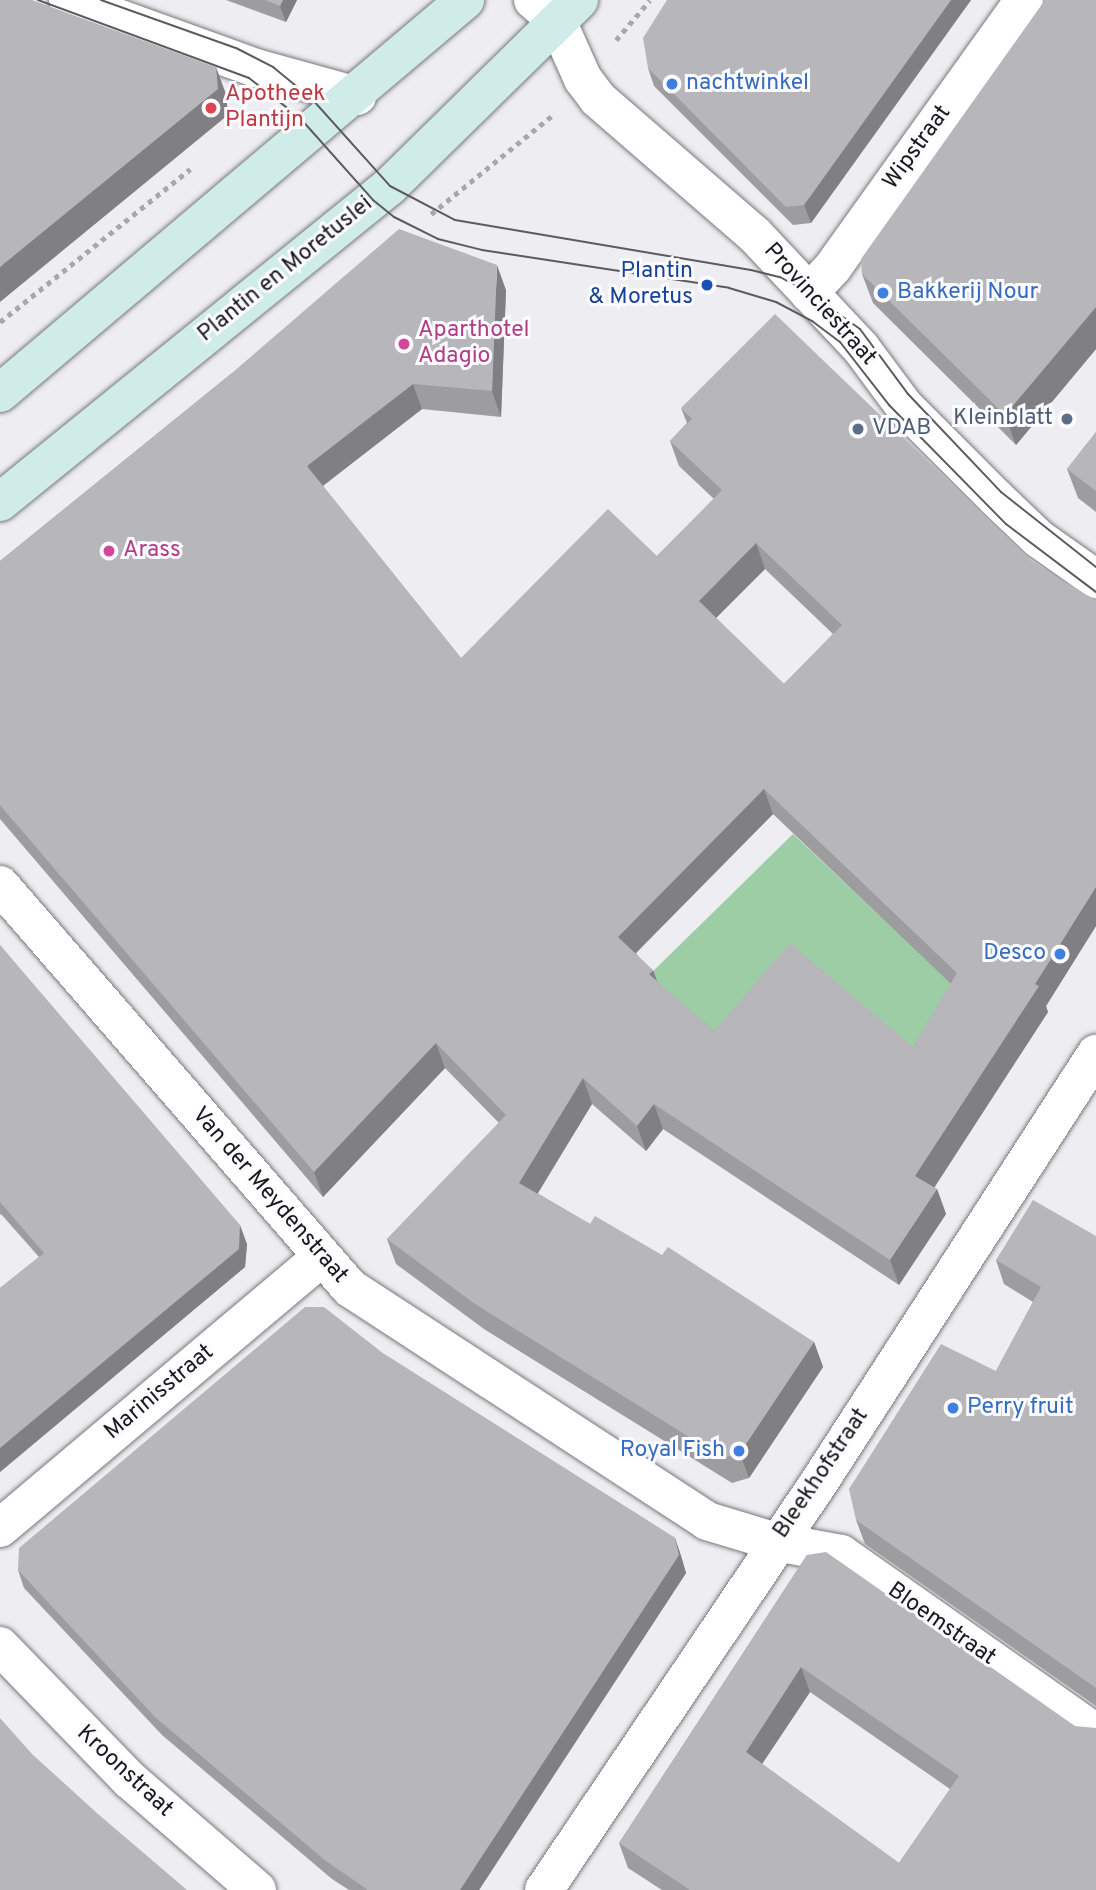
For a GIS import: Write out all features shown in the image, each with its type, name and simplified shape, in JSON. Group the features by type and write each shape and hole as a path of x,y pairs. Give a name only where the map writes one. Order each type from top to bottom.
{"main road":[{"path":"0,393 357,96 465,0"},
{"name":"Plantin en Moretuslei","path":"0,502 390,186 557,5"}],"street":[{"path":"68,0 256,68 357,96"},
{"name":"Wipstraat","path":"809,293 833,267 1024,0"},
{"name":"Provinciestraat","path":"557,5 583,79 598,99 754,234 861,348 904,406 996,498 1039,539 1096,579"},
{"name":"Van der Meydenstraat","path":"0,886 321,1258 350,1288 707,1521 776,1542"},
{"name":"Bleekhofstraat","path":"544,1890 1096,1054"},
{"name":"Marinisstraat","path":"0,1528 321,1258"},
{"name":"Bloemstraat","path":"776,1542 841,1554 1096,1733"},
{"name":"Kroonstraat","path":"0,1646 130,1780 257,1890"}],"green space":[{"path":"793,834 967,998 979,1049 722,1057 645,979"}],"building":[{"path":"0,0 32,0 216,67 218,89 0,267"},
{"path":"265,0 283,0 280,6"},
{"path":"667,0 951,0 804,205 786,207 648,68 643,38"},
{"path":"1045,0 1096,0 1096,307 1005,415 862,274 861,259"},
{"path":"399,229 497,265 492,391 413,384 307,466 461,658 608,509 657,556 722,490 670,441 692,419 681,408 775,314 1033,562 1096,601 1096,887 1035,984 1039,986 915,1176 937,1189 890,1260 654,1104 637,1126 583,1078 519,1183 590,1224 595,1216 662,1255 668,1247 814,1342 740,1453 723,1458 475,1304 387,1239 506,1115 436,1043 314,1172 0,805 0,561 232,373","holes":["756,543 842,625 784,684 699,601","764,789 957,973 913,1047 790,943 714,1031 649,974 653,970 618,937"]},
{"path":"1096,432 1096,491 1067,469"},
{"path":"0,945 240,1225 239,1249 0,1448 0,1288 44,1253 0,1202"},
{"path":"1033,1200 1096,1236 1096,1688 856,1520 849,1489 941,1344 996,1371 1041,1287 996,1260"},
{"path":"305,1307 324,1307 384,1354 675,1538 679,1555 460,1890 368,1890 326,1861 155,1717 18,1570 19,1548"},
{"path":"826,1552 1075,1726 1096,1728 1096,1890 690,1890 619,1843 807,1555","holes":["801,1667 959,1776 899,1863 746,1752"]},
{"path":"0,1718 32,1754 187,1890 0,1890"}],"tram line":[{"path":"38,0 249,78 300,118 373,200 394,217 438,239 482,250 729,288 776,302 812,321 840,342 889,405 1006,524 1096,592"},
{"path":"101,0 236,48 273,67 312,99 390,186 455,220 751,270 780,277 809,293 860,329 908,394 1001,492 1096,567"}],"place":[{"name":"nachtwinkel","path":"672,84"},
{"name":"Apotheek Plantijn","path":"211,108"},
{"name":"Plantin & Moretus","path":"707,285"},
{"name":"Bakkerij Nour","path":"883,293"},
{"name":"Aparthotel Adagio","path":"404,344"},
{"name":"Kleinblatt","path":"1067,419"},
{"name":"VDAB","path":"858,429"},
{"name":"Arass","path":"109,551"},
{"name":"Desco","path":"1060,954"},
{"name":"Perry fruit","path":"953,1408"},
{"name":"Royal Fish","path":"739,1451"}]}
